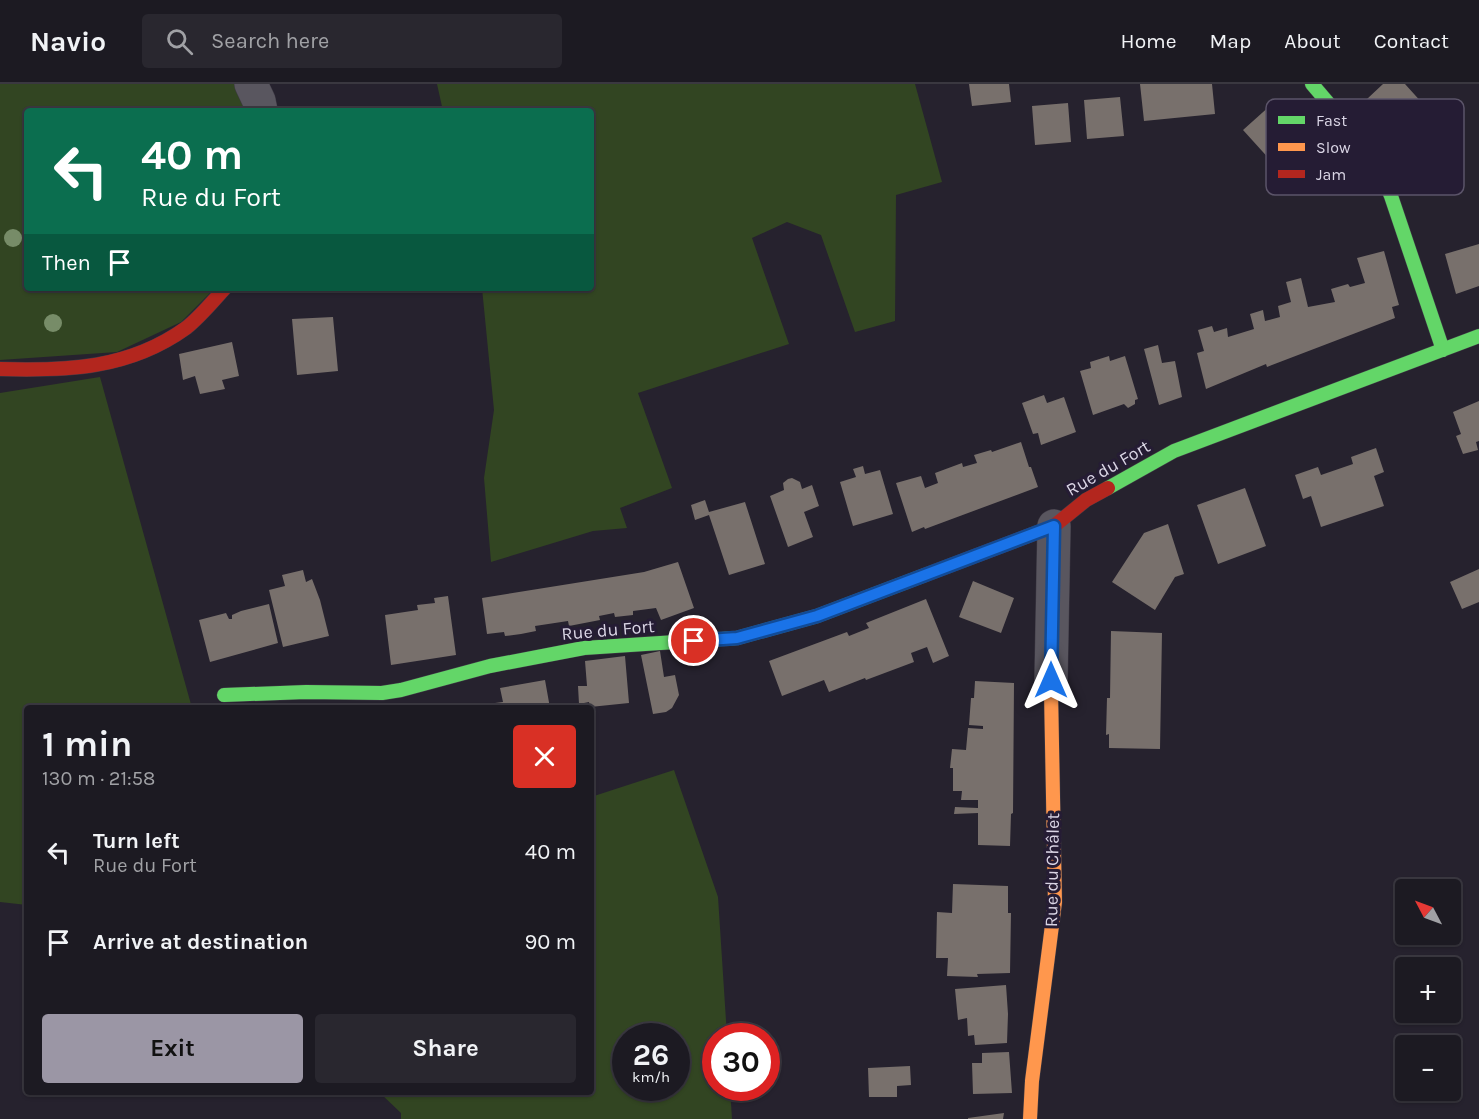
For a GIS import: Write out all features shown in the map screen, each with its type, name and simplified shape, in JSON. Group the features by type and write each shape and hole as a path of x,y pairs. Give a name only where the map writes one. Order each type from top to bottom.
{"street":[{"path":"251,84 260,101 261,108"},
{"path":"1312,84 1325,99"},
{"path":"1391,195 1443,350"},
{"path":"0,369 44,370 101,365 145,351 187,327 222,291"},
{"name":"Rue du Fort","path":"224,695 306,692 382,693 490,666 584,648 737,638 817,616 1054,526 1086,500 1174,451 1479,336"},
{"name":"Rue du Châlet","path":"1030,1119 1032,1081 1055,902 1051,685 1054,526"}],"green space":[{"path":"0,84 242,84 248,108 24,108 24,291 212,291 181,322 117,352 0,360"},
{"path":"437,84 915,84 942,182 896,195 895,321 855,332 821,235 787,222 752,238 789,344 638,393 672,488 620,508 627,528 593,531 491,562 484,478 494,410 482,291 594,291 594,108 442,108"},
{"path":"100,377 191,705 24,705 24,905 0,902 0,393"},
{"path":"674,770 718,897 726,1023 702,1023 702,1101 731,1101 732,1119 401,1119 401,1113 382,1095 594,1095 594,796"}],"building":[{"path":"969,84 1009,84 1011,102 972,106"},
{"path":"1140,84 1212,84 1215,114 1144,121"},
{"path":"1383,84 1405,84 1419,99 1367,99"},
{"path":"1120,97 1124,136 1087,139 1084,100"},
{"path":"1068,103 1071,142 1035,145 1032,106"},
{"path":"1266,109 1266,155 1243,130"},
{"path":"1479,244 1479,286 1456,294 1445,254"},
{"path":"1384,251 1399,305 1392,307 1395,318 1267,367 1266,364 1206,389 1197,353 1204,351 1198,330 1212,326 1214,332 1227,328 1228,337 1254,329 1250,314 1263,310 1265,321 1280,317 1278,306 1291,302 1286,282 1301,278 1308,307 1335,302 1331,289 1348,284 1350,287 1365,283 1357,258"},
{"path":"333,317 338,371 297,375 292,319"},
{"path":"232,342 239,376 222,380 225,389 200,394 195,376 183,380 179,354"},
{"path":"1158,345 1162,363 1175,361 1182,397 1159,405 1144,349"},
{"path":"1109,356 1110,361 1125,356 1138,399 1128,408 1124,404 1093,415 1080,371 1091,368 1090,362"},
{"path":"1044,395 1047,403 1064,397 1076,432 1041,445 1038,433 1033,434 1022,403"},
{"path":"1479,401 1479,441 1476,442 1478,450 1463,454 1456,436 1461,434 1453,412"},
{"path":"1021,442 1038,487 912,532 896,483 921,476 925,488 938,483 935,473 962,463 963,467 977,463 974,455 991,450 992,452"},
{"path":"1376,448 1384,472 1374,476 1384,506 1321,527 1311,496 1303,499 1295,475 1318,467 1321,475 1353,464 1351,457"},
{"path":"863,466 865,474 880,470 893,514 853,526 840,482 856,477 853,469"},
{"path":"792,478 800,482 802,489 812,485 819,506 804,512 813,537 788,547 770,496 784,490 783,483"},
{"path":"1245,488 1266,546 1218,564 1197,505"},
{"path":"705,500 709,512 745,502 765,564 729,575 709,515 695,520 691,505"},
{"path":"1168,524 1184,574 1175,577 1155,610 1112,582 1144,533"},
{"path":"678,562 694,608 661,620 656,608 633,611 633,615 615,617 614,613 599,616 600,620 569,626 568,621 535,626 536,631 521,634 505,636 504,632 487,634 482,598 644,572"},
{"path":"1479,569 1479,602 1462,609 1450,582"},
{"path":"303,570 306,582 312,579 329,636 283,647 269,590 285,586 282,575"},
{"path":"973,581 1014,598 1001,633 959,617"},
{"path":"448,596 456,655 391,665 385,615 418,610 417,605 435,603 434,598"},
{"path":"926,599 949,656 933,663 927,647 911,653 914,662 866,680 865,678 829,692 824,680 782,696 769,661 847,632 849,636 869,628 866,623"},
{"path":"269,604 278,643 210,662 199,620 226,613 229,619 232,619 232,615 241,611"},
{"path":"1111,631 1162,633 1160,749 1109,748 1109,734 1106,735 1107,698 1110,698"},
{"path":"660,651 664,677 675,675 679,695 672,708 666,712 653,714 641,655"},
{"path":"625,656 629,703 594,707 590,705 589,702 579,704 578,686 587,686 585,661"},
{"path":"545,680 549,705 487,705 503,702 500,688"},
{"path":"975,681 1014,683 1013,813 1011,814 1010,846 978,845 978,813 954,814 955,807 978,808 978,800 961,800 962,791 953,791 953,768 950,768 952,749 966,750 968,728 983,729 983,726 969,725"},
{"path":"953,884 1008,886 1008,913 1011,913 1010,973 977,974 978,977 947,976 948,958 936,958 937,912 952,913"},
{"path":"1006,985 1007,1043 975,1045 974,1035 968,1036 967,1018 958,1020 955,989"},
{"path":"1009,1052 1012,1093 973,1094 972,1063 982,1063 982,1053"},
{"path":"910,1066 911,1085 897,1086 897,1097 869,1097 868,1068"},
{"path":"1004,1113 1003,1119 968,1119 968,1118"}],"traffic: fast":[{"path":"1312,84 1325,99"},
{"path":"1391,195 1443,350"},
{"path":"1108,488 1174,451 1479,336"},
{"path":"224,695 306,692 382,693 490,666 584,648 737,638 817,616 925,575"}],"traffic: slow":[{"path":"1030,1119 1032,1081 1055,902 1051,691"}],"traffic: jam":[{"path":"0,369 73,368 120,360 164,342 186,328 222,291"},
{"path":"925,575 1054,526 1086,500 1108,488"}],"route":[{"path":"694,641 737,638 817,616 1054,526 1051,680"}]}
